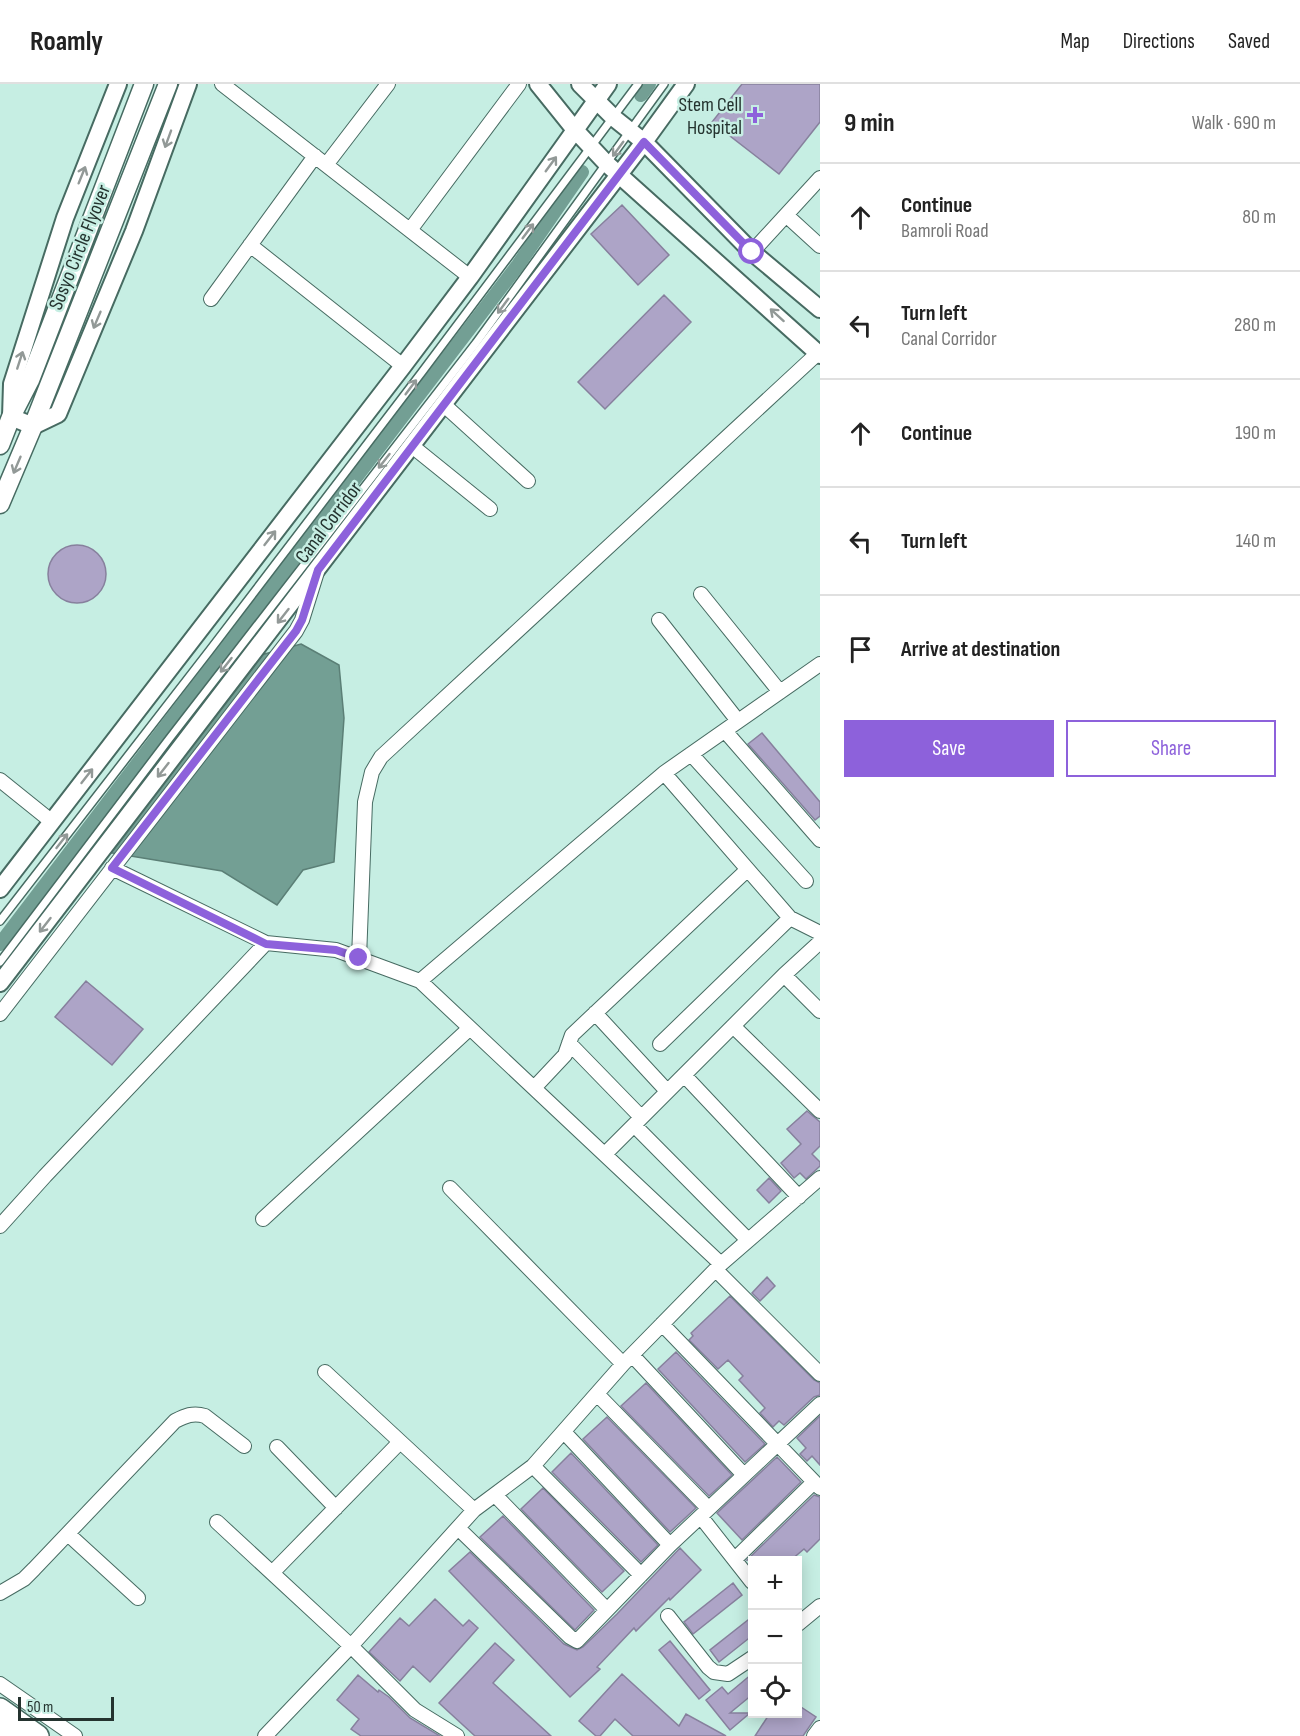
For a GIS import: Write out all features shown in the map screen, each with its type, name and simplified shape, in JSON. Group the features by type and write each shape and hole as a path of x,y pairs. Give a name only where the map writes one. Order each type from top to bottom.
{"highway":[{"path":"0,1709 38,1736"}],"main road":[{"name":"Sosyo Circle Flyover","path":"0,445 30,380 144,84"},
{"name":"Sosyo Circle Flyover","path":"0,504 168,84"},
{"path":"0,1726 14,1736"}],"street":[{"path":"118,84 62,229 12,384 11,417 33,426 58,414 135,231 188,84"},
{"path":"222,84 470,277"},
{"path":"238,96 247,84"},
{"path":"211,299 250,244 320,160 388,84"},
{"path":"410,230 519,84"},
{"path":"359,958 365,802 372,772 381,757 819,354 591,148 538,84"},
{"path":"580,84 637,137 752,252 820,309"},
{"path":"0,889 403,366 470,277 608,84"},
{"name":"Canal Corridor","path":"0,983 412,446 637,137 686,84"},
{"path":"752,252 820,178"},
{"path":"786,215 820,246"},
{"path":"250,244 403,366"},
{"path":"443,404 528,481"},
{"path":"412,446 490,509"},
{"path":"0,1014 296,631 302,620 318,570"},
{"path":"701,594 780,692"},
{"path":"659,620 738,721"},
{"path":"420,981 664,773 820,664"},
{"path":"725,730 820,840"},
{"path":"691,754 806,881"},
{"path":"664,773 790,918 820,933"},
{"path":"0,780 51,821"},
{"path":"112,868 266,944 336,950 420,981 605,1154 719,1267 820,1374"},
{"path":"534,1088 565,1055 572,1035 747,870"},
{"path":"660,1044 790,918"},
{"path":"605,1154 820,942"},
{"path":"0,1226 266,944"},
{"path":"784,975 820,1011"},
{"path":"595,1013 667,1091"},
{"path":"733,1026 820,1111"},
{"path":"264,1219 470,1028"},
{"path":"569,1043 637,1121 748,1240"},
{"path":"684,1075 798,1197"},
{"path":"265,1736 351,1646 474,1510 534,1466 627,1359 719,1267 820,1178"},
{"path":"450,1188 744,1475"},
{"path":"662,1324 817,1485 735,1559"},
{"path":"324,1372 474,1510"},
{"path":"597,1394 705,1513 748,1576"},
{"path":"458,1528 574,1640 580,1638 670,1545 820,1404"},
{"path":"0,1593 24,1579 174,1421 189,1414 198,1413 244,1446"},
{"path":"564,1432 670,1545"},
{"path":"272,1573 400,1442"},
{"path":"277,1448 336,1508"},
{"path":"534,1466 641,1575"},
{"path":"495,1495 607,1610"},
{"path":"217,1522 351,1646 415,1710 457,1736"},
{"path":"68,1534 138,1598"},
{"path":"802,1620 820,1606"},
{"path":"668,1616 714,1672 728,1674 748,1661"},
{"path":"0,1684 75,1736"},
{"path":"814,1736 820,1728"}],"lane":[{"path":"0,921 210,651 638,84"},
{"path":"637,137 664,84"},
{"path":"0,962 169,739 613,169"}],"shaded area":[{"path":"301,644 339,665 344,718 334,862 303,870 277,905 222,871 100,851 261,655"}],"building":[{"path":"742,84 820,84 820,122 779,174 712,122"},
{"path":"622,205 669,255 638,285 591,234"},
{"path":"664,295 691,322 605,409 578,382"},
{"path":"71,545 83,545 98,553 106,568 106,580 98,595 83,603 71,603 56,595 48,580 48,568 56,553"},
{"path":"762,733 820,802 820,816 815,820 748,744"},
{"path":"86,981 143,1029 112,1065 55,1017"},
{"path":"807,1111 820,1122 820,1146 812,1154 820,1162 820,1166 806,1179 800,1173 794,1178 781,1163 801,1144 787,1129"},
{"path":"769,1178 781,1191 769,1203 757,1190"},
{"path":"767,1277 775,1286 760,1301 752,1293"},
{"path":"730,1296 814,1380 820,1383 820,1395 814,1397 784,1425 779,1421 773,1427 760,1413 765,1408 739,1380 743,1376 728,1360 718,1369 689,1340 693,1336 691,1333"},
{"path":"676,1352 765,1444 745,1462 658,1369"},
{"path":"646,1383 732,1475 709,1496 621,1406"},
{"path":"820,1416 820,1465 812,1456 807,1461 800,1454 806,1448 797,1438"},
{"path":"607,1417 696,1508 670,1532 583,1439"},
{"path":"571,1453 658,1545 641,1562 552,1472"},
{"path":"777,1457 801,1482 742,1540 717,1513"},
{"path":"543,1488 624,1571 602,1592 521,1509"},
{"path":"814,1495 820,1497 820,1539 807,1552 804,1549 796,1556 751,1556"},
{"path":"503,1516 594,1610 575,1630 480,1537"},
{"path":"680,1548 701,1570 636,1631 634,1628 597,1667 600,1669 570,1697 449,1571 470,1552 564,1644 577,1650 617,1614"},
{"path":"733,1583 742,1595 693,1634 684,1622"},
{"path":"435,1599 463,1626 469,1620 478,1628 430,1682 413,1666 400,1681 369,1652 400,1618 409,1626"},
{"path":"748,1620 748,1639 719,1662 710,1650"},
{"path":"670,1641 710,1690 699,1699 659,1650"},
{"path":"495,1643 514,1660 493,1683 551,1736 475,1736 439,1703"},
{"path":"622,1674 679,1726 686,1714 726,1736 633,1736 615,1719 600,1736 596,1736 579,1721"},
{"path":"358,1675 378,1692 379,1690 389,1697 410,1718 440,1736 361,1736 351,1729 359,1719 337,1700"},
{"path":"748,1677 748,1698 730,1713 748,1715 730,1730 706,1700 722,1687 728,1694"},
{"path":"802,1708 816,1717 803,1736 755,1736 767,1718 802,1718"}],"waterway":[{"path":"641,95 649,84"},
{"path":"0,944 518,265 582,172"}],"place":[{"name":"Stem Cell Hospital","path":"755,115"}],"route":[{"path":"359,958 336,950 266,944 112,868 296,631 302,620 318,570 644,142 752,252"}]}
